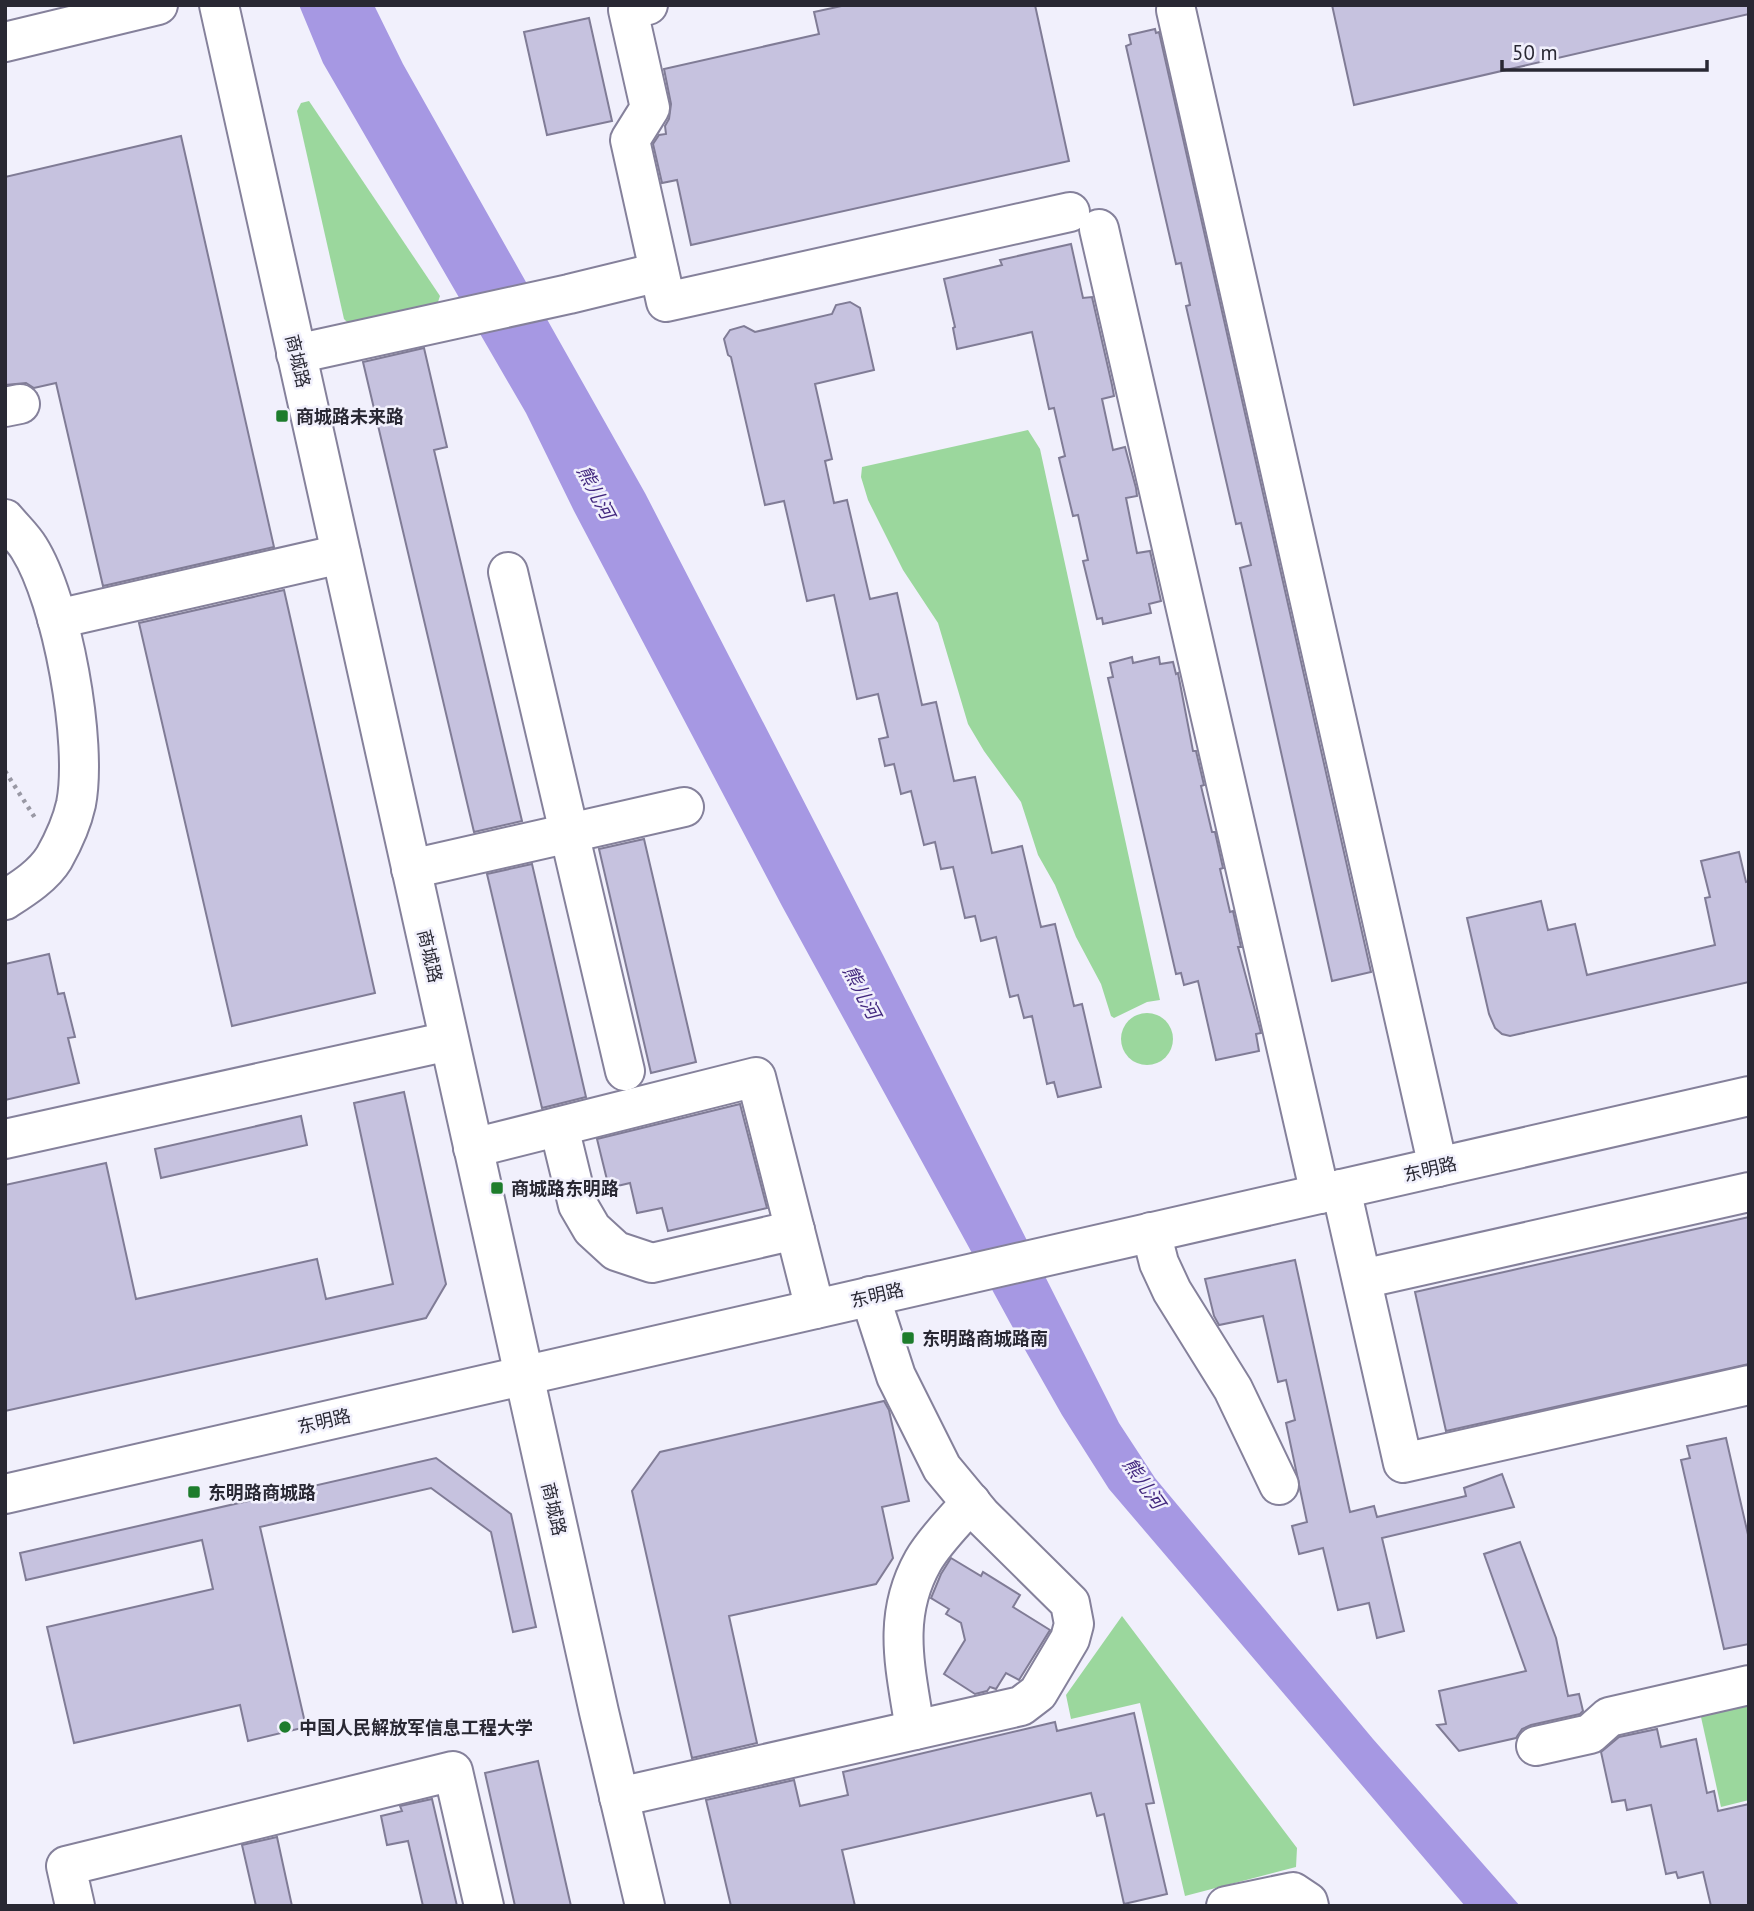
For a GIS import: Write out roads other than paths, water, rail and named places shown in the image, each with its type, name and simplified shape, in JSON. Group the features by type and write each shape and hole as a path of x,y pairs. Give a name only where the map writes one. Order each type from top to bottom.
{"street":[{"path":"5,42 158,5"},
{"name":"商城路","path":"219,5 449,1041 645,1906"},
{"path":"649,5 628,10 650,108 630,139 666,302 1085,220 1331,1191 1362,1279 1403,1463 1749,1385"},
{"path":"1176,10 1438,1167"},
{"path":"296,354 569,294 659,271"},
{"path":"5,519 29,547 46,582 62,640 75,715 80,767 76,804 52,861 30,884 5,900"},
{"path":"57,620 341,554"},
{"path":"508,572 625,1071"},
{"path":"411,869 684,807"},
{"path":"5,1139 449,1041"},
{"path":"473,1148 756,1077 815,1309"},
{"name":"东明路","path":"5,1494 1749,1096"},
{"path":"559,1127 578,1206 592,1229 616,1251 652,1263 795,1230"},
{"path":"1362,1279 1749,1192"},
{"path":"1151,1232 1172,1291 1233,1389 1279,1485"},
{"path":"619,1797 1021,1706 1038,1693 1070,1639 1074,1624 1070,1603 971,1502 942,1468 896,1376 870,1296"},
{"path":"915,1730 902,1645 907,1600 924,1560 971,1502"},
{"path":"1536,1746 1590,1734 1609,1717 1749,1685"},
{"path":"75,1906 66,1866 453,1771 484,1906"},
{"path":"1226,1906 1293,1892 1308,1902 1309,1906"}],"water":[{"name":"熊儿河","path":"299,5 374,5 403,64 645,493 883,955 1119,1423 1155,1478 1373,1739 1520,1906 1465,1906 1109,1489 1024,1348 782,906 574,511 526,413 323,63"}],"place":[{"name":"商城路未来路","path":"282,416"},
{"name":"商城路东明路","path":"497,1188"},
{"name":"东明路商城路南","path":"908,1338"},
{"name":"东明路商城路","path":"194,1492"},
{"name":"中国人民解放军信息工程大学","path":"285,1727"}]}
